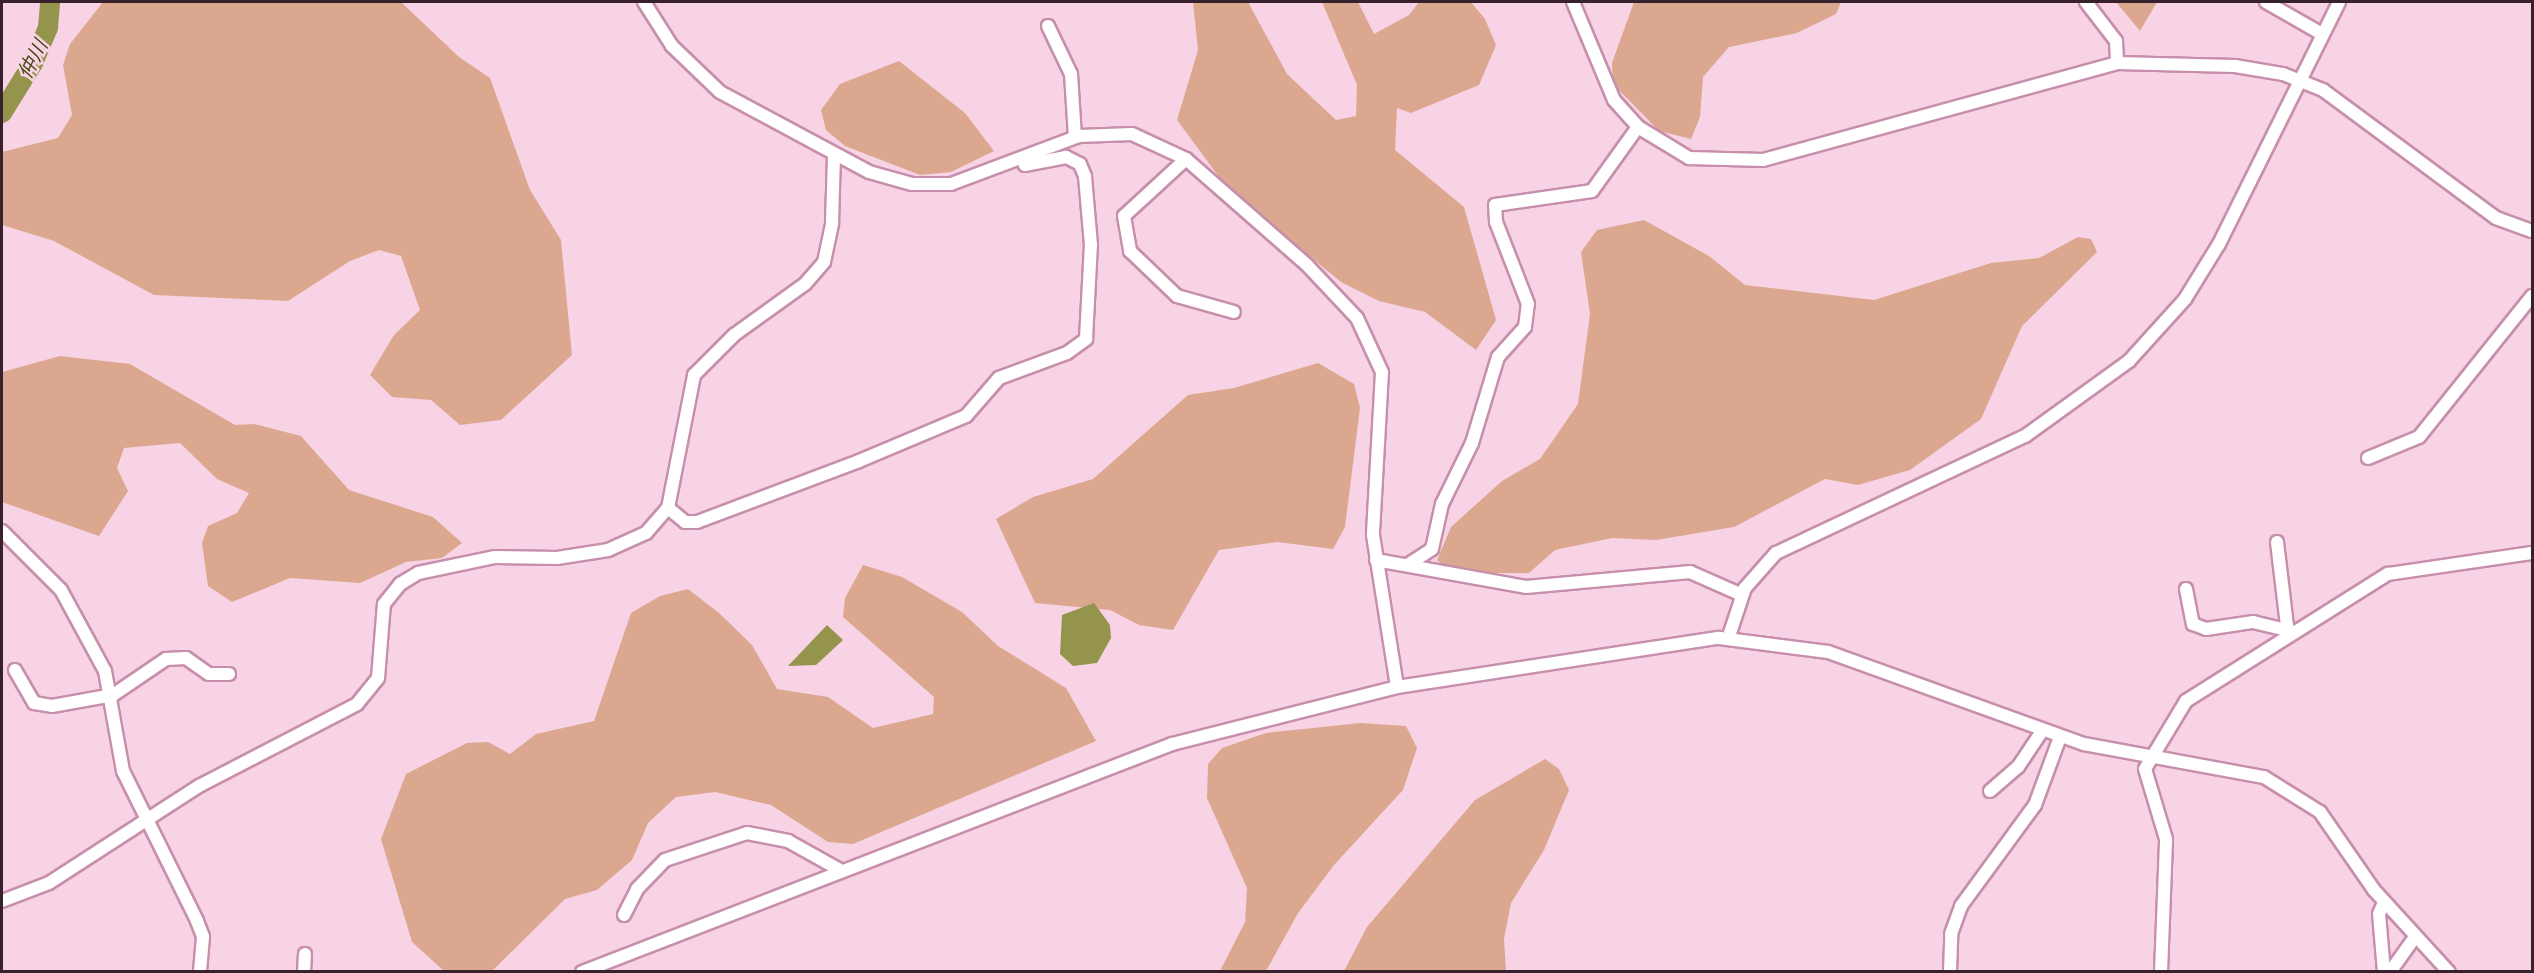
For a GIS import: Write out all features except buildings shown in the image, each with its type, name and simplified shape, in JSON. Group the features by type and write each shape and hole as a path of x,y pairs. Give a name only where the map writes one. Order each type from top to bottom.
{"street":[{"path":"644,2 672,46 712,85 834,156 896,181 938,185 995,170 1075,137 1132,134 1186,159 1341,297 1377,354 1384,396 1373,495 1376,560 1397,687"},
{"path":"1573,2 1614,100 1638,127 1689,158 1748,164 2117,63 2252,67 2302,81 2354,110 2496,218 2532,231"},
{"path":"2086,2 2116,40 2117,63"},
{"path":"2266,2 2322,34"},
{"path":"1728,639 1742,595 1776,553 2025,436 2129,361 2201,273 2302,81 2338,2"},
{"path":"1048,26 1071,74 1075,137"},
{"path":"1409,564 1432,549 1442,504 1472,443 1498,357 1525,327 1528,304 1496,222 1495,205 1592,191 1638,127"},
{"path":"2,902 49,883 200,786 357,704 378,678 384,604 400,584 418,573 495,557 557,558 608,550 646,533 668,508 694,375 719,347 805,284 824,262 832,223 834,156"},
{"path":"668,508 686,522 697,522 859,461 966,416 999,378 1067,353 1086,339 1091,245 1085,176 1080,164 1066,157 1025,165"},
{"path":"1186,159 1124,216 1131,250 1177,296 1234,312"},
{"path":"2368,458 2419,437 2532,296"},
{"path":"2,531 61,590 89,635 113,695 123,771 144,822 203,937 200,972"},
{"path":"2277,542 2291,629"},
{"path":"2161,972 2166,839 2145,778 2148,756 2186,701 2291,629 2402,569 2502,561 2532,553"},
{"path":"1376,560 1409,564 1526,587 1690,572 1742,595"},
{"path":"2186,589 2193,624 2206,629 2235,622 2291,629"},
{"path":"582,972 840,870 1172,744 1397,687 1648,646 1728,639 1828,652 2060,737 2148,756 2228,768 2296,792 2332,826 2384,902 2450,972"},
{"path":"15,670 38,706 113,695 166,659 186,658 209,674 229,674"},
{"path":"1990,791 2018,767 2042,731"},
{"path":"1950,972 1952,934 1961,906 2036,805 2060,737"},
{"path":"624,915 637,890 665,860 747,833 788,841 840,870"},
{"path":"2384,902 2379,914 2384,972"},
{"path":"2390,972 2415,937"},
{"path":"304,972 305,954"}],"shaded area":[{"path":"103,2 401,2 459,57 490,78 530,190 561,240 572,355 501,420 460,425 431,400 392,397 370,375 394,335 420,310 401,256 379,250 350,261 288,301 154,295 54,241 2,225 2,152 58,138 72,115 63,65 70,44"},
{"path":"1193,2 1248,2 1287,74 1336,120 1356,116 1357,85 1322,2 1358,2 1374,34 1409,15 1419,2 1471,2 1485,19 1496,45 1479,85 1411,113 1397,108 1395,150 1464,207 1496,320 1476,350 1425,312 1379,301 1341,282 1228,189 1177,120 1198,50"},
{"path":"1634,2 1841,2 1836,14 1797,33 1729,47 1703,77 1700,117 1691,139 1659,131 1613,84 1612,63"},
{"path":"2116,2 2157,2 2140,31"},
{"path":"899,61 965,113 994,151 951,172 920,175 845,146 826,130 821,110 840,84"},
{"path":"1644,220 1709,256 1745,285 1874,300 1991,263 2039,258 2078,237 2091,239 2097,252 2022,326 1981,419 1910,470 1858,485 1825,479 1734,527 1656,540 1612,538 1555,550 1529,573 1452,573 1437,560 1451,527 1502,481 1540,459 1578,404 1590,314 1581,252 1597,230"},
{"path":"60,356 130,364 235,425 254,424 301,436 349,490 433,517 462,543 442,558 406,562 360,583 290,578 232,602 208,586 202,543 208,526 237,513 249,493 217,479 180,443 124,448 117,468 128,491 99,536 2,502 2,372"},
{"path":"1318,363 1354,384 1360,408 1345,527 1333,549 1277,542 1219,550 1173,630 1139,625 1110,610 1035,603 996,519 1033,497 1093,479 1188,395 1234,388"},
{"path":"863,565 902,577 962,612 998,646 1066,688 1096,741 853,844 828,842 771,805 715,792 676,797 648,823 632,860 597,890 565,899 492,971 444,971 412,942 381,839 406,774 467,743 488,742 510,754 536,734 594,721 631,613 660,596 688,589 719,613 752,645 777,689 828,697 873,728 933,714 934,697 843,617 845,598"},
{"path":"1094,603 1110,625 1111,638 1097,663 1073,666 1060,654 1062,615"},
{"path":"827,625 843,640 816,665 788,666"},
{"path":"1360,723 1406,726 1417,748 1403,790 1334,865 1298,913 1266,971 1220,971 1245,922 1247,888 1207,798 1208,764 1222,748 1266,733"},
{"path":"1545,759 1559,769 1569,790 1544,850 1511,903 1504,939 1506,971 1344,971 1367,927 1475,800"}],"waterway":[{"name":"仲川","path":"2,113 33,63 48,27 50,2"}]}
